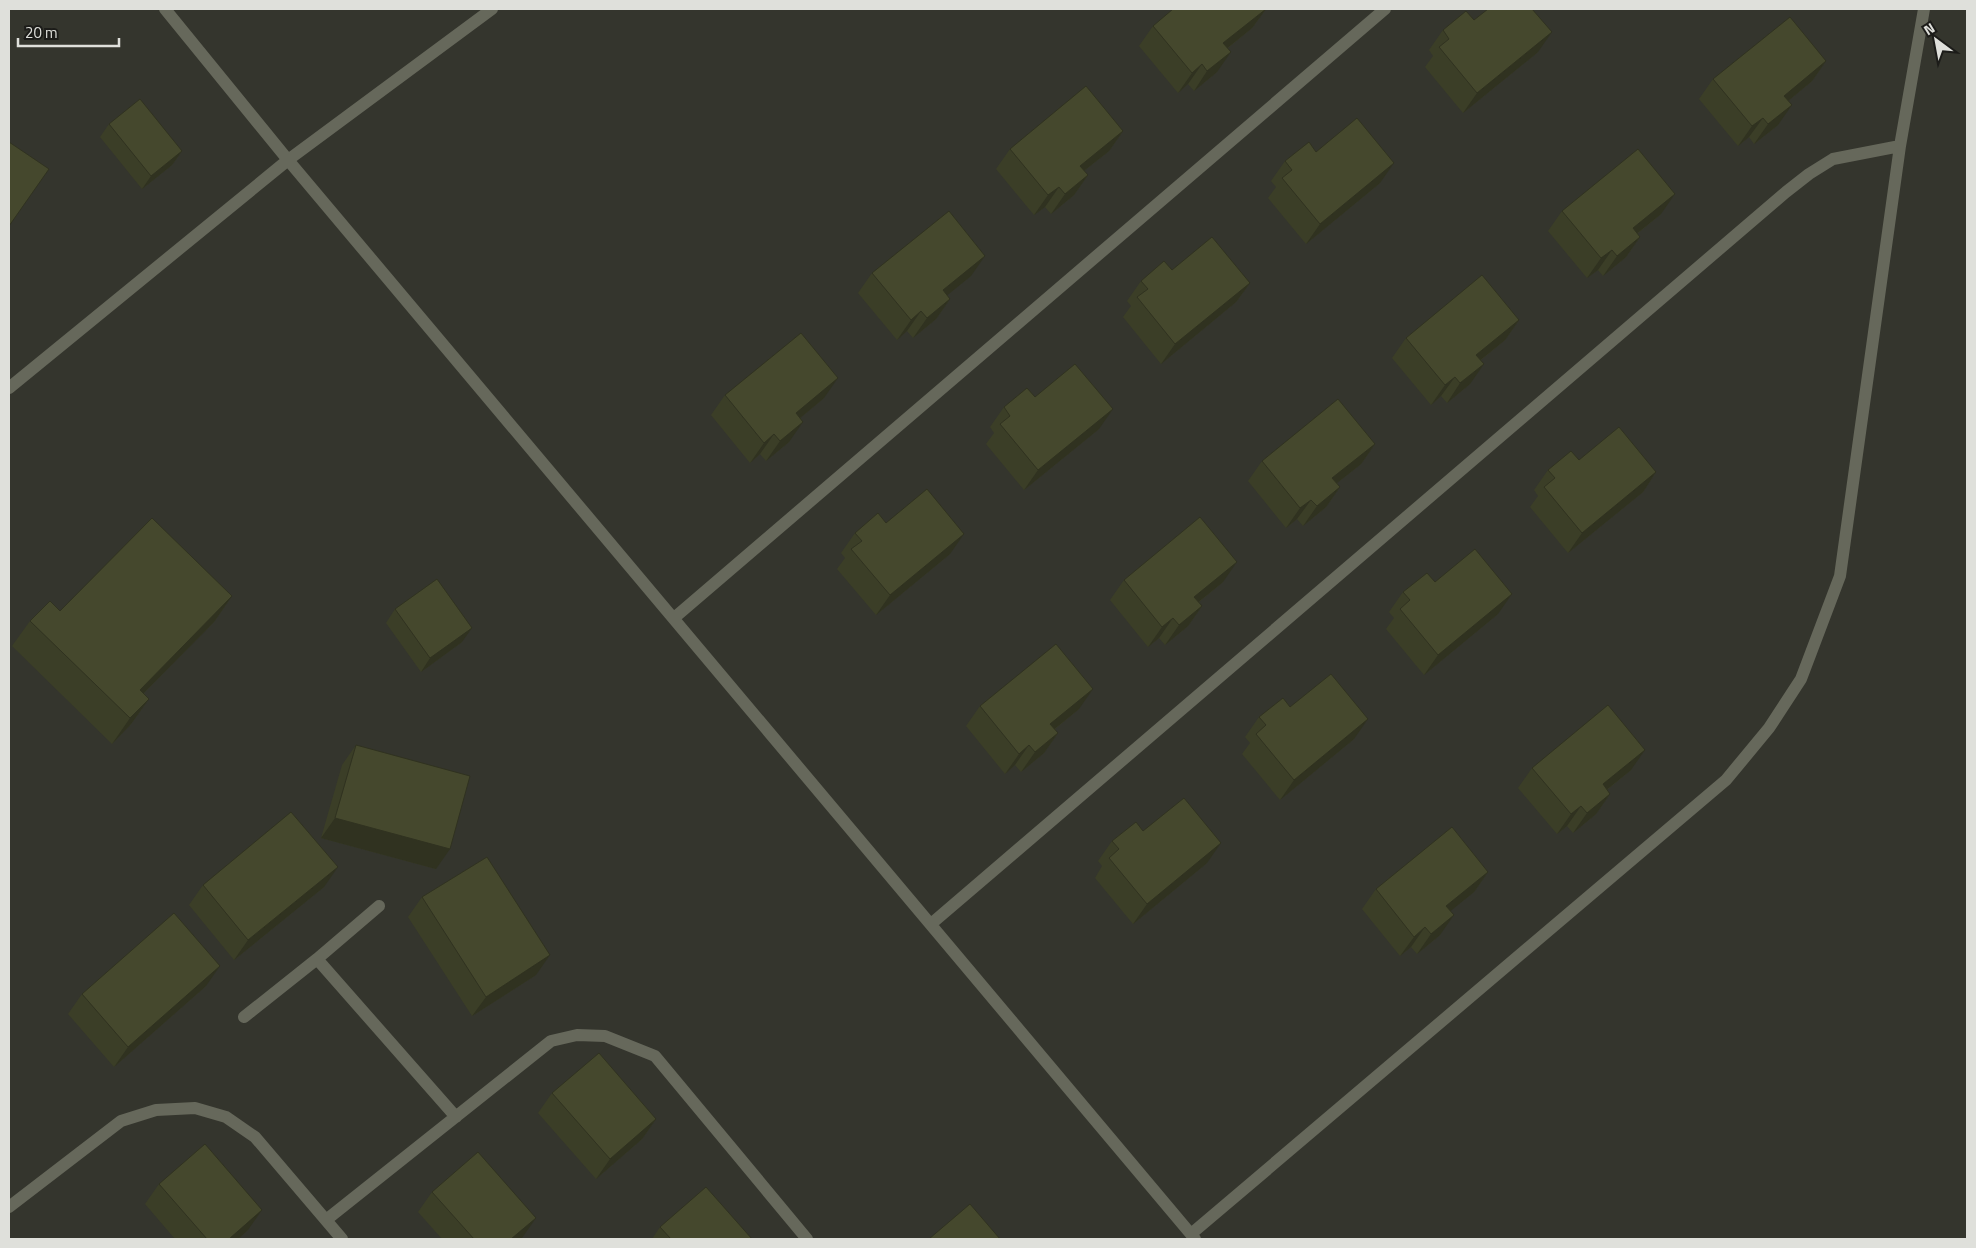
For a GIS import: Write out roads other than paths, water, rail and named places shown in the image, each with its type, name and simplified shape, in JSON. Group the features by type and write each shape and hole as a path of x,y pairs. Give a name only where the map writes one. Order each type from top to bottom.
{"street":[{"path":"165,9 288,160 932,924 1193,1237 1726,780 1769,728 1802,679 1840,576 1900,146 1924,9"},
{"path":"9,388 288,160 492,9"},
{"path":"674,618 1385,9"},
{"path":"932,924 1786,192 1809,174 1833,159 1900,146"},
{"path":"244,1017 317,960 379,906"},
{"path":"317,960 456,1117"},
{"path":"326,1220 552,1041 577,1035 605,1036 654,1056 807,1239"},
{"path":"9,1207 121,1122 156,1110 195,1108 226,1117 256,1137 342,1239"}]}
